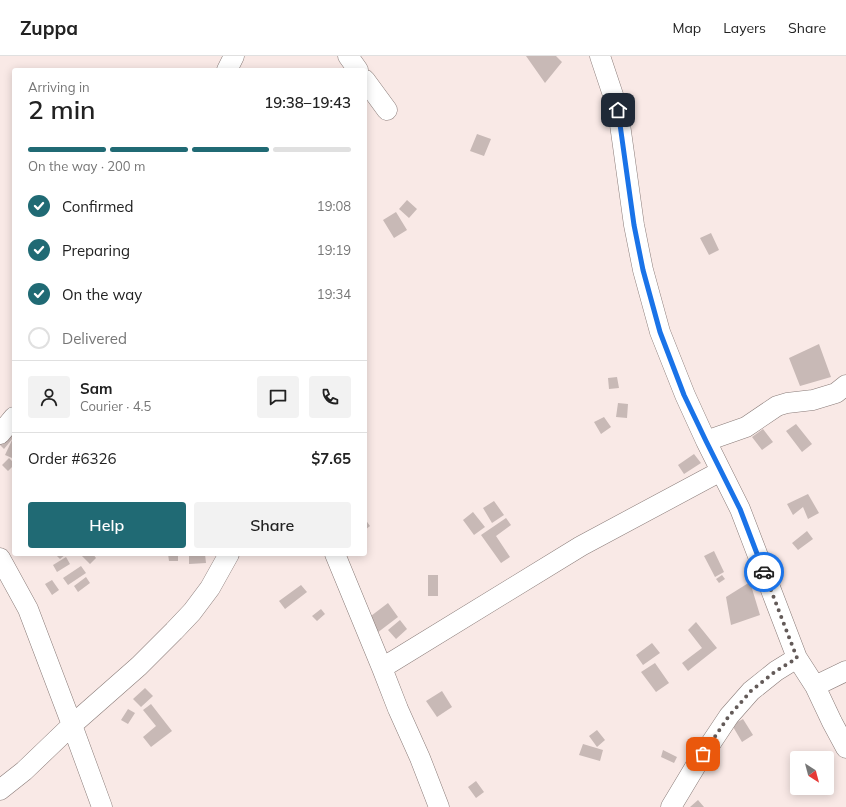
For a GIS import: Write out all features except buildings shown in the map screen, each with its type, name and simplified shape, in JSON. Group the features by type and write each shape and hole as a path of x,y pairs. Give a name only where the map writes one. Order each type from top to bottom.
{"street":[{"path":"228,68 234,56"},
{"path":"348,56 357,68"},
{"path":"600,56 618,110 634,225 645,277 660,332 684,395 740,509 797,658 814,686 846,748"},
{"path":"367,83 387,110"},
{"path":"706,441 746,427 777,406 787,403 813,400 836,393 846,385"},
{"path":"0,434 12,419"},
{"path":"382,668 582,546 721,471"},
{"path":"0,790 24,771 72,725 139,666 192,612 210,588 228,556"},
{"path":"336,556 439,807"},
{"path":"0,558 28,609 102,807"},
{"path":"671,807 695,767 729,716 751,691 776,671 797,658"},
{"path":"814,686 846,671"}],"way so far":[{"path":"703,754 729,716 751,691 776,671 797,658 764,572"}],"route":[{"path":"618,110 634,225 643,270 660,332 684,395 740,509 764,572"}]}
